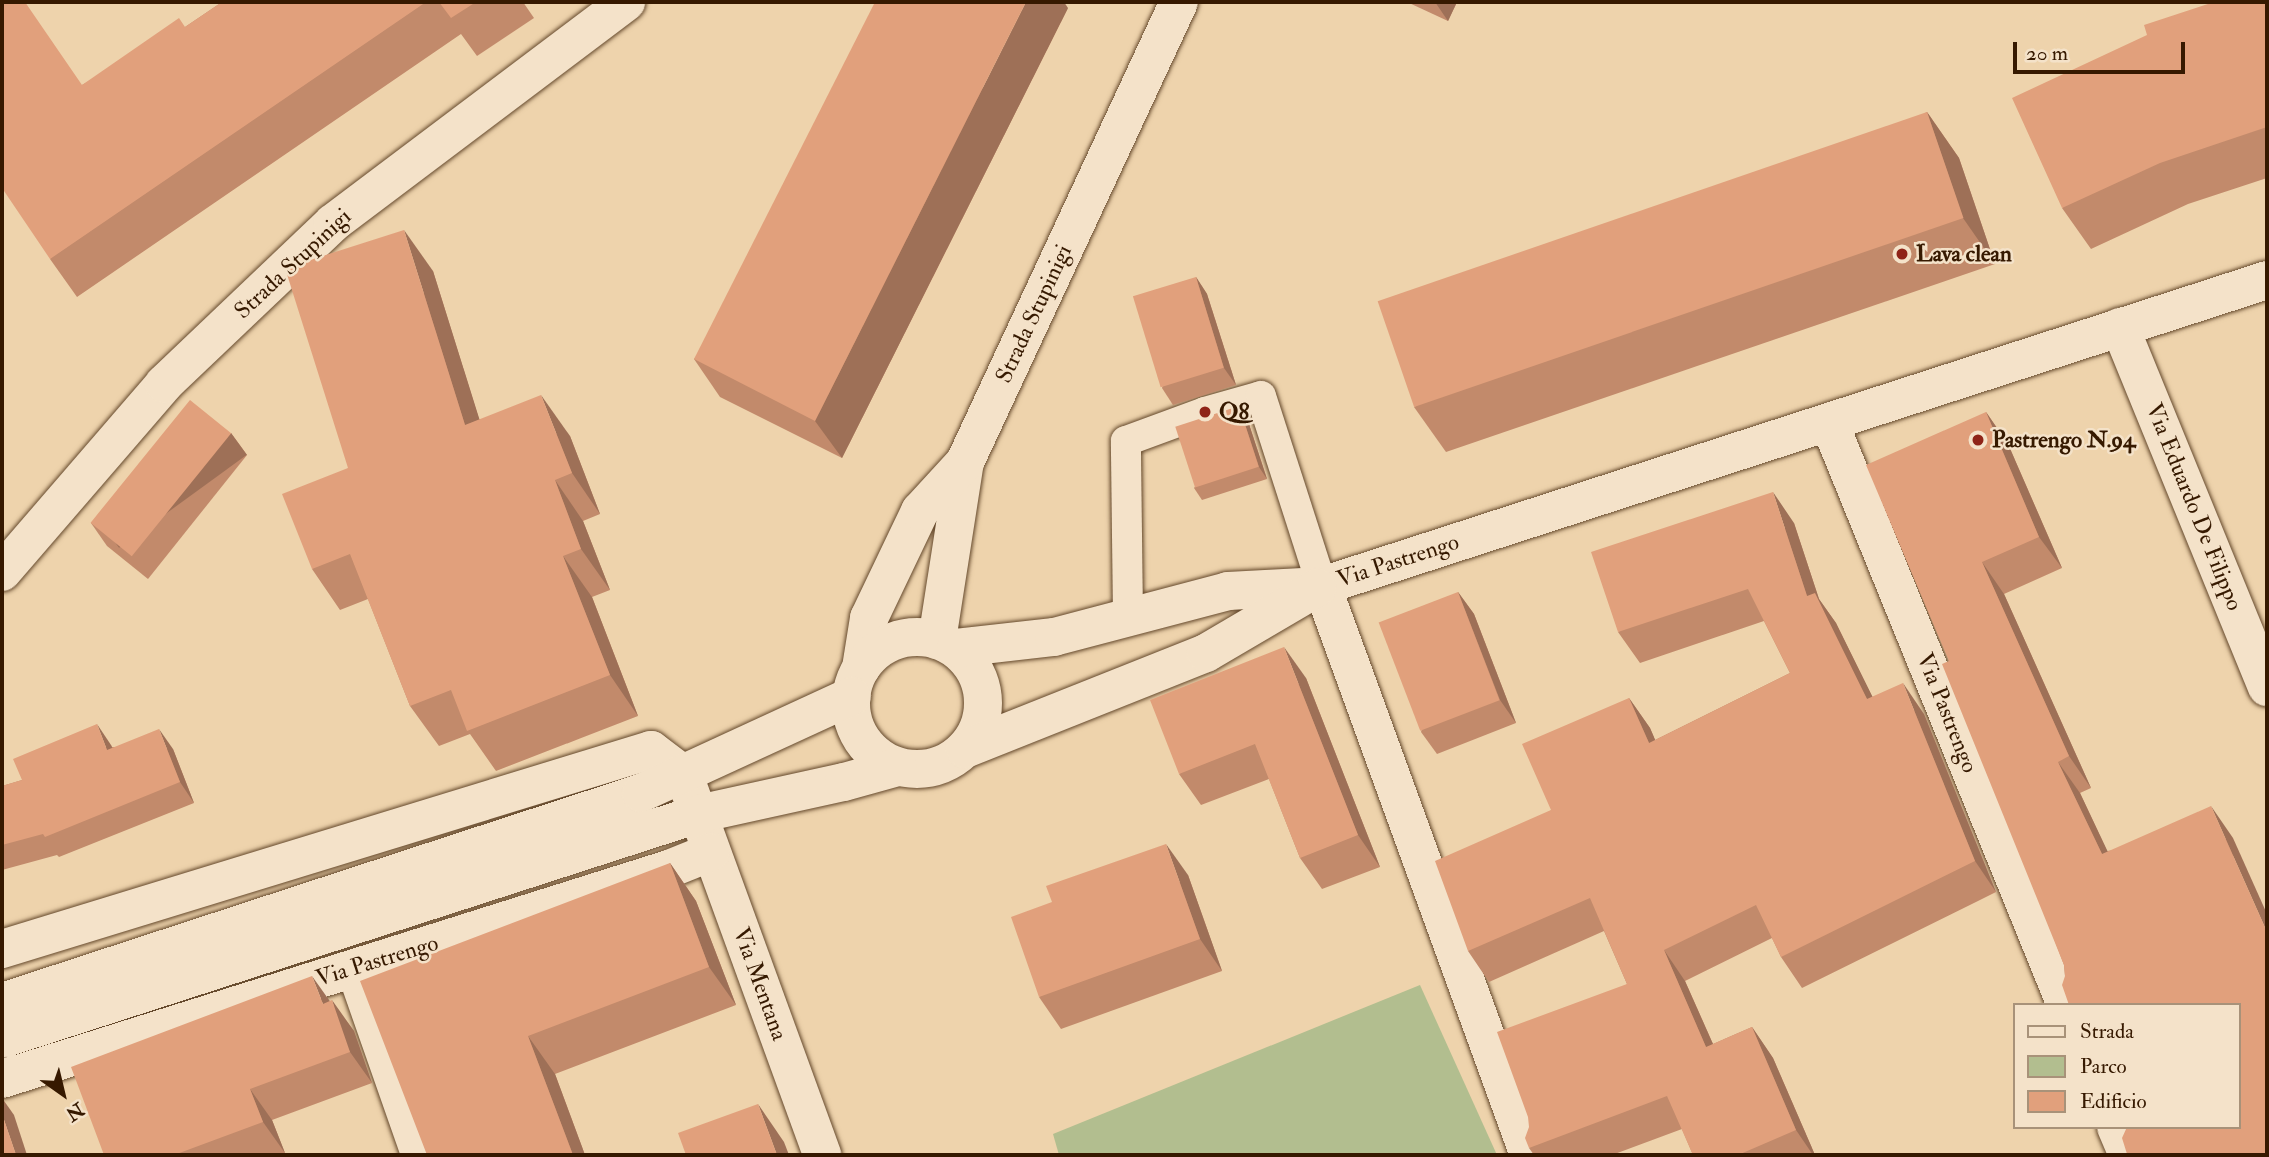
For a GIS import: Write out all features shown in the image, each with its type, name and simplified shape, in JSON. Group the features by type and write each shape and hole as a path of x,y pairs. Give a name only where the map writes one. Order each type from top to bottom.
{"street":[{"name":"Strada Stupinigi","path":"2,572 164,384 334,223 626,2"},
{"name":"Strada Stupinigi","path":"946,644 965,462 1178,2"},
{"name":"Via Pastrengo","path":"946,644 1054,637 1228,591 1322,586 2267,280"},
{"name":"Via Eduardo De Filippo","path":"2120,327 2267,687"},
{"name":"Via Pastrengo","path":"1829,422 2065,1003"},
{"path":"2,1002 641,793 684,775 856,682 886,645 902,638 946,644 972,665 981,685 984,708 978,730 955,758 927,769 898,767 868,747 858,732 852,715 856,682 869,618 920,511 965,462"},
{"path":"965,749 1206,653 1322,586 1529,1155"},
{"path":"2,950 651,750 684,775 698,814"},
{"name":"Via Pastrengo","path":"2,1039 698,814 844,782 898,767"},
{"name":"Via Mentana","path":"698,814 822,1155"},
{"name":"Via Pastrengo","path":"2,1079 669,869 711,852"},
{"path":"2117,1129 2127,1155"}],"lane":[{"path":"1128,617 1126,441 1205,412 1261,396 1322,586"},
{"path":"351,969 416,1155"}],"green space":[{"path":"1420,985 1497,1155 1059,1155 1053,1134"}],"building":[{"path":"2,2 25,2 82,85 179,18 185,27 222,2 426,2 50,259 2,188"},
{"path":"439,2 476,2 451,18"},
{"path":"875,2 1026,2 815,421 694,359"},
{"path":"2214,2 2267,2 2267,127 2160,163 2062,208 2012,98 2147,35 2144,25"},
{"path":"1927,112 1963,218 1414,407 1378,301"},
{"path":"404,230 465,425 541,395 572,473 555,480 581,549 563,556 610,675 467,731 451,690 410,706 350,554 312,569 282,494 348,468 285,268"},
{"path":"1196,277 1224,368 1161,387 1133,296"},
{"path":"190,400 231,433 132,556 91,523"},
{"path":"1239,406 1259,467 1195,488 1175,427"},
{"path":"1986,412 2039,537 1982,562 2069,756 2058,762 2102,854 2211,806 2267,932 2267,1155 2125,1155 2127,1154 2122,1138 2126,1129 2241,1129 2241,1003 2068,1003 2062,985 2064,965 1942,664 1949,661 1866,465"},
{"path":"1773,492 1807,596 1815,593 1867,699 1903,683 1975,861 1781,957 1756,905 1664,950 1706,1047 1752,1027 1796,1130 1738,1155 1693,1155 1667,1096 1529,1148 1525,1138 1529,1127 1528,1117 1497,1032 1627,984 1590,898 1468,951 1435,861 1551,810 1522,744 1629,698 1649,743 1790,673 1748,589 1618,632 1591,552"},
{"path":"1458,592 1500,700 1420,731 1379,622"},
{"path":"1284,647 1358,835 1300,858 1255,744 1179,774 1150,700"},
{"path":"97,724 107,750 159,729 180,782 45,837 43,834 2,845 2,786 22,780 13,759"},
{"path":"1166,844 1200,939 1039,997 1011,917 1052,902 1046,886"},
{"path":"670,863 709,967 528,1036 573,1155 427,1155 360,981"},
{"path":"312,976 323,1004 332,1000 350,1052 250,1089 263,1122 174,1155 104,1155 71,1067"},
{"path":"758,1104 777,1155 686,1155 678,1133"},
{"path":"2,1114 16,1155 2,1155"}],"place":[{"name":"Lava clean","path":"1902,254"},
{"name":"Q8","path":"1205,412"},
{"name":"Pastrengo N.94","path":"1978,440"}]}
